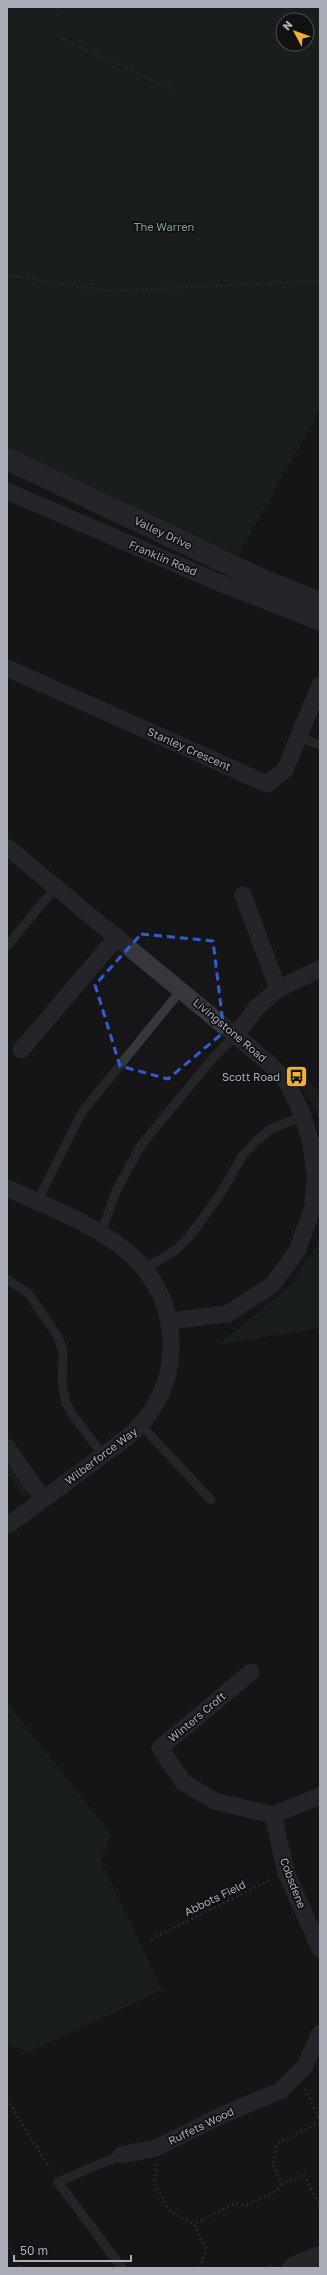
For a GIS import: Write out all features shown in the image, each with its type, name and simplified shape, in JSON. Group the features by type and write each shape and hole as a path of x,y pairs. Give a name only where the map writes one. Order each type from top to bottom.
{"street":[{"name":"Valley Drive","path":"7,459 267,582 320,602"},
{"name":"Franklin Road","path":"9,497 320,622"},
{"name":"Stanley Crescent","path":"7,668 267,784 285,770 320,685"},
{"name":"Livingstone Road","path":"7,847 236,1035 287,1082 303,1116 310,1143 315,1175 316,1208 297,1251 272,1285 228,1314 169,1321"},
{"path":"243,895 278,989"},
{"path":"21,1050 117,937"},
{"path":"236,1035 257,1007 278,989 320,969"},
{"name":"Wilberforce Way","path":"7,1188 101,1233 125,1249 145,1269 158,1289 169,1321 171,1343 168,1374 157,1404 141,1425 7,1526"},
{"path":"7,1448 44,1499"},
{"name":"Winters Croft","path":"251,1672 160,1748 184,1782 214,1801 273,1815"},
{"path":"273,1815 320,1796"},
{"name":"Cobsdene","path":"273,1815 286,1872 320,1949"},
{"name":"Ruffets Wood","path":"121,2155 156,2148 220,2116 280,2091 305,2066 320,2033"},
{"path":"293,2268 320,2257"}],"lane":[{"path":"299,737 320,745"},
{"path":"7,946 56,887"},
{"path":"37,1202 82,1112 182,990"},
{"path":"101,1233 117,1189 142,1144 213,1058 236,1035"},
{"path":"145,1269 178,1248 189,1236 221,1193 243,1156 257,1140 271,1129 303,1116"},
{"path":"7,1279 29,1294 58,1337 63,1352 62,1384 66,1403 73,1415 103,1455"},
{"path":"141,1425 211,1500"},
{"path":"121,2155 58,2182 122,2268"}],"path":[{"path":"63,39 175,91"},
{"path":"7,275 108,291 320,281"},
{"name":"Abbots Field","path":"151,1939 286,1872"},
{"path":"281,2184 272,2164 277,2144 320,2122 301,2082"},
{"path":"7,2099 58,2182"},
{"path":"156,2148 158,2168 154,2182 170,2212 194,2224 206,2250 200,2268"},
{"path":"194,2224 236,2203 246,2205 276,2191 281,2184 304,2175 320,2206"},
{"path":"7,2243 20,2268"}],"highlighted area":[{"path":"141,934 213,941 224,1032 168,1079 120,1066 95,985"}],"green space":[{"name":"The Warren","path":"7,7 320,7 320,410 238,555 7,451"},
{"path":"301,1076 320,1091 320,1119 298,1079"},
{"path":"320,1240 320,1328 220,1344 291,1285"},
{"path":"7,1454 30,1491 23,1496 7,1473"},
{"path":"7,1700 11,1708 111,1834 101,1861 162,1990 29,2052 7,2044"}],"place":[{"name":"Scott Road","path":"296,1077"}]}
